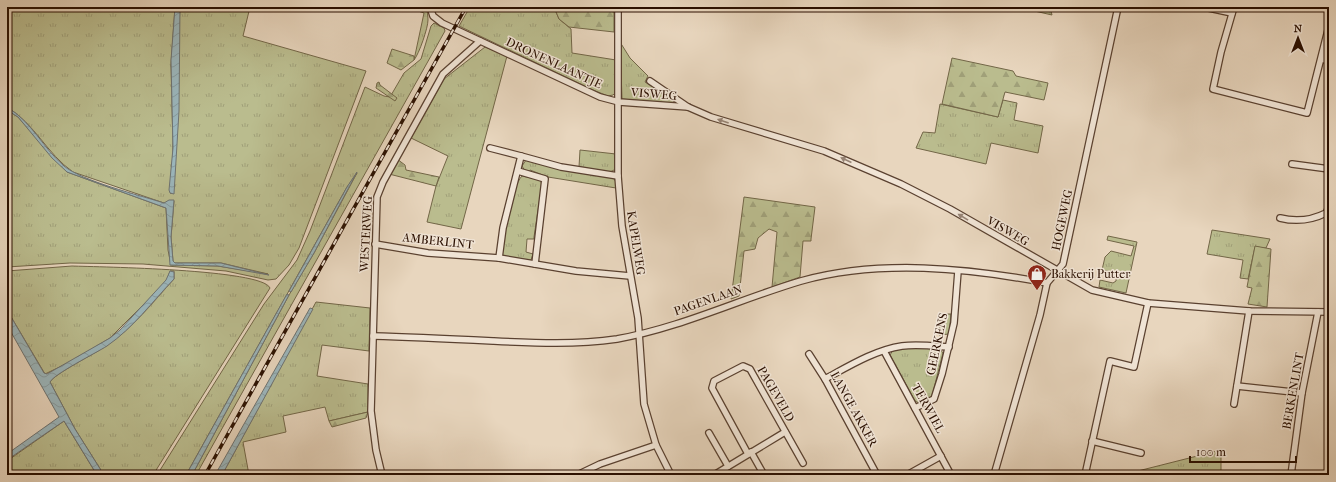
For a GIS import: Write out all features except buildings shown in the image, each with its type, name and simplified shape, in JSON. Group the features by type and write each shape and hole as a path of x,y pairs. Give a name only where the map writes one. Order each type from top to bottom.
{"street":[{"path":"430,7 435,19 480,41"},
{"name":"KAPELWEG","path":"618,7 618,176 622,226 640,334 644,404 656,445 671,475"},
{"name":"HOGEWEG","path":"994,475 1048,283 1064,264 1118,7"},
{"path":"1204,7 1232,13"},
{"path":"1234,7 1221,52 1213,90 1307,112 1322,59 1329,26"},
{"name":"DRONENLAANTJE","path":"480,41 590,93 619,102"},
{"name":"WESTERWEG","path":"382,475 376,450 371,411 377,197 383,182 443,74 480,41"},
{"path":"1322,59 1329,61"},
{"name":"VISWEG","path":"650,81 688,108"},
{"name":"VISWEG","path":"619,102 688,108 751,130 841,157 901,184 950,209 1057,272 1092,290 1148,303 1249,311 1329,312"},
{"path":"490,148 561,167 618,176"},
{"path":"499,258 505,222 521,156"},
{"path":"1292,164 1329,169"},
{"path":"518,171 545,179 535,264"},
{"path":"1280,218 1298,220 1314,218 1326,213 1329,207"},
{"name":"AMBERLINT","path":"375,244 428,253 499,258 576,271 630,276"},
{"name":"PAGENLAAN","path":"373,336 558,343 616,339 640,334 803,281 845,272 879,267 958,271 1048,283"},
{"name":"GEERKENS","path":"915,408 934,399 949,347 954,323 958,271"},
{"path":"1085,475 1110,361 1134,367 1148,303"},
{"path":"1234,404 1249,311"},
{"name":"BERKENLINT","path":"1291,475 1302,394 1318,312"},
{"path":"825,379 854,363 884,351 902,346 949,347"},
{"name":"TERWIEL","path":"884,351 952,475"},
{"name":"LANGE AKKER","path":"809,354 825,379 877,475"},
{"name":"PAGEVELD","path":"764,475 712,388 714,381 742,366 750,369 803,463"},
{"path":"1237,386 1302,394"},
{"name":"PAGEVELD","path":"714,475 785,432"},
{"path":"709,433 728,466"},
{"path":"1092,441 1141,453"},
{"path":"577,475 600,464 656,445"},
{"path":"907,475 941,456"}],"green space":[{"path":"7,7 175,7 171,64 173,148 171,194 180,7 250,7 243,36 366,71 299,248 289,265 276,279 268,280 226,271 143,264 70,263 7,267 7,110 18,117 67,172 166,208 168,250 171,265 218,266 268,274 221,263 175,263 173,261 171,237 174,201 164,203 73,172 56,157 17,114 7,107"},
{"path":"406,7 427,7 427,29 421,47 414,60 424,13"},
{"path":"470,7 554,7 559,19 571,29 572,53 616,60 616,92 613,95 608,96 593,90 459,26"},
{"path":"554,7 593,7 614,12 614,32 569,27 559,19"},
{"path":"1017,7 1050,7 1052,15"},
{"path":"434,23 444,28 445,31 196,475 192,475 357,173 347,187 186,475 157,475 264,304 297,260 310,231 365,87 384,96 390,97 404,73 421,59 431,26"},
{"path":"620,42 630,58 648,76 645,82 680,104 622,99"},
{"path":"485,47 507,56 461,229 427,222 436,186 448,156 411,138 444,79"},
{"path":"392,49 414,56 414,60 401,70 387,63"},
{"path":"952,58 1013,71 1016,76 1048,83 1044,100 1005,92 998,117 942,104"},
{"path":"379,82 380,85 397,98 395,101 376,88 377,83"},
{"path":"1003,100 1017,103 1014,120 1043,126 1038,153 991,143 986,164 916,148 923,132 935,133 940,104 998,117"},
{"path":"580,150 616,154 616,169 610,172 579,167"},
{"path":"397,159 405,165 406,170 439,177 436,186 389,174"},
{"path":"526,160 612,176 616,182 616,188 548,177 530,170 529,172 525,171 522,166"},
{"path":"522,176 540,180 542,184 534,239 527,239 526,252 533,254 531,260 528,261 503,256 502,254 511,201 518,182"},
{"path":"744,197 815,207 811,241 803,241 800,277 772,287 777,232 769,229 758,238 755,249 744,251 739,296 731,299"},
{"path":"1212,230 1270,239 1266,248 1255,247 1248,279 1240,278 1243,260 1207,254"},
{"path":"1108,236 1137,242 1126,293 1099,287 1100,280 1113,283 1116,281 1117,273 1102,270 1105,257 1111,251 1131,256 1134,246 1107,240"},
{"path":"1255,246 1271,249 1267,307 1248,304 1252,288 1247,287"},
{"path":"72,266 144,268 211,273 260,282 270,288 153,475 104,475 75,429 50,382 59,374 106,346 125,331 174,279 174,271 170,271 167,280 161,287 110,338 72,361 45,374 7,310 7,271"},
{"path":"316,302 370,308 369,351 322,345 317,376 368,384 368,412 329,421 325,407 283,416 286,432 243,442 249,475 222,475"},
{"path":"940,314 951,314 949,334 939,335"},
{"path":"909,347 940,349 943,353 932,396 919,403 915,401 890,355 893,350"},
{"path":"368,412 366,418 332,427 329,421"},
{"path":"64,421 97,475 7,475 7,461"},
{"path":"1221,450 1221,475 1122,475"}],"water":[{"path":"175,7 180,7 179,111 174,194 170,193 169,190 173,148 171,60"},
{"path":"7,107 24,120 56,159 72,172 126,192 164,203 169,200 174,200 171,237 173,261 175,263 221,263 269,275 218,266 170,265 166,208 67,172 52,158 18,117 7,110"},
{"path":"357,172 314,253 291,292 289,291 347,187"},
{"path":"170,271 174,272 174,279 125,331 107,346 59,374 50,382 75,429 104,475 97,475 64,421 7,460 7,454 59,417 7,325 7,310 44,373 47,374 110,338 120,330 166,280"},
{"path":"287,294 289,295 192,475 186,475"},
{"path":"310,308 313,309 222,475 215,475"}],"railway":[{"path":"205,475 466,7"}],"place":[{"name":"Bakkerij Putter","path":"1037,291"}]}
